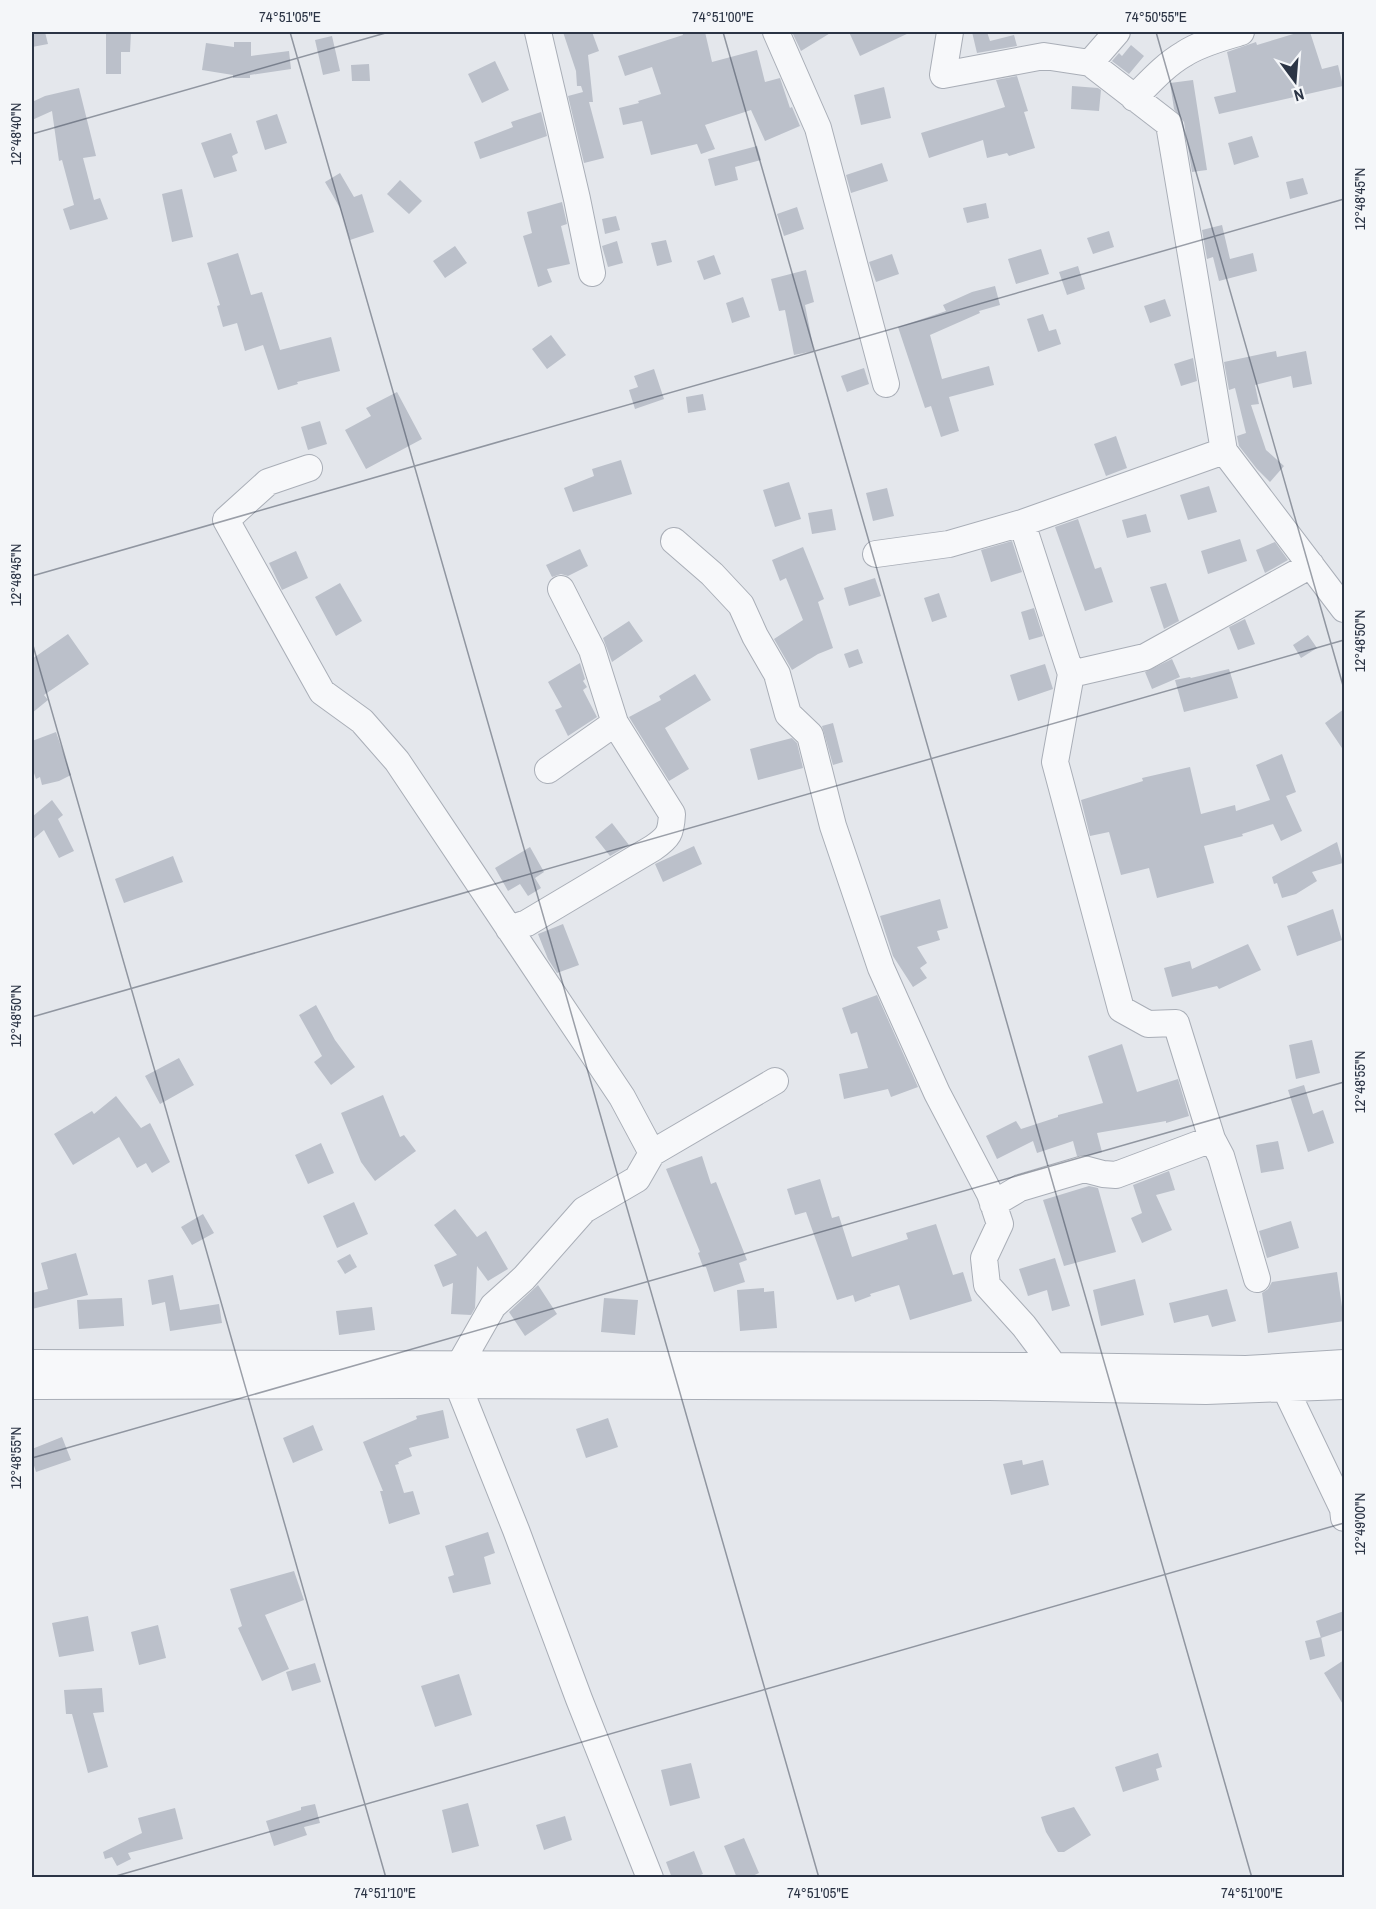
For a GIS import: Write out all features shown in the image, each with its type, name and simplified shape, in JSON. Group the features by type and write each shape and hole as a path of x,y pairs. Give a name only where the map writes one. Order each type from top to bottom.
{"street":[{"path":"538,32 592,273"},
{"path":"776,32 818,128 886,384"},
{"path":"950,32 943,75 1044,56 1090,63 1169,124 1224,451 1344,609"},
{"path":"1090,63 1117,32"},
{"path":"1134,98 1163,69 1185,53 1212,40 1241,32"},
{"path":"876,554 949,544 1022,523 1224,451"},
{"path":"309,468 268,482 226,520 322,692 362,721 397,761 622,1096 652,1153"},
{"path":"1022,523 1071,674 1055,762 1120,1009 1148,1024 1176,1023 1212,1139 1221,1156 1257,1279"},
{"path":"674,541 712,574 741,605 755,636 777,674 788,714 810,735 833,826 881,968 937,1093 990,1194 1000,1224 984,1258 987,1286 1024,1326 1054,1366"},
{"path":"1071,674 1146,657 1311,565"},
{"path":"509,929 528,923 653,848 664,841 671,830 672,814 615,723 592,650 561,589"},
{"path":"548,770 615,723"},
{"path":"643,1876 459,1374 494,1306 524,1278 584,1210 637,1179 652,1153 776,1081"},
{"path":"993,1204 1020,1188 1084,1169 1116,1175 1212,1139"},
{"path":"32,1363 1206,1391 1275,1381 1344,1363"},
{"path":"32,1386 459,1374 1054,1366 1344,1386"},
{"path":"1275,1381 1343,1509 1344,1518"}],"building":[{"path":"32,32 45,32 48,44 32,47"},
{"path":"106,32 131,32 130,52 121,52 121,74 106,74"},
{"path":"563,32 592,32 599,51 588,55 593,102 589,102 604,158 584,163 568,96 583,92 581,86 577,86 576,71"},
{"path":"682,32 705,32 712,62 757,50 765,82 780,78 790,108 792,107 800,126 765,141 751,110 705,125 715,149 701,154 697,144 651,155 642,121 623,125 619,108 661,94 652,67 625,76 618,56 683,35"},
{"path":"792,32 832,32 801,51"},
{"path":"849,32 911,32 860,56"},
{"path":"972,32 987,32 990,41 1014,35 1017,46 977,53"},
{"path":"1300,32 1310,32 1322,69 1338,65 1343,86 1219,114 1214,97 1236,92 1227,52 1256,42 1257,45"},
{"path":"332,36 340,71 323,75 315,40"},
{"path":"234,42 251,42 251,56 289,51 291,69 250,75 250,78 233,78 233,75 202,70 206,43 234,47"},
{"path":"1131,45 1144,56 1129,74 1112,61 1119,53 1122,56"},
{"path":"495,61 509,90 482,103 468,74"},
{"path":"369,64 370,81 352,81 351,65"},
{"path":"1017,76 1028,111 1024,112 1035,148 1009,156 1007,153 987,158 983,140 929,158 921,133 1005,107 996,80"},
{"path":"1193,80 1207,170 1192,172 1184,122 1174,109 1170,83"},
{"path":"1072,86 1101,90 1099,111 1071,109"},
{"path":"884,87 891,118 861,125 854,95"},
{"path":"79,88 96,156 83,158 94,200 100,198 108,219 70,230 63,209 74,205 62,160 59,161 52,111 32,120 32,102 45,96"},
{"path":"541,112 547,136 480,159 474,142 513,127 511,122"},
{"path":"277,114 287,143 265,150 256,121"},
{"path":"231,133 238,153 232,156 237,171 214,178 201,143"},
{"path":"1252,136 1259,157 1234,165 1228,143"},
{"path":"757,146 761,160 735,167 738,180 715,186 708,159"},
{"path":"882,163 888,181 851,193 846,175"},
{"path":"340,173 354,197 362,194 374,232 350,240 340,208 325,182"},
{"path":"1303,178 1308,194 1290,199 1286,182"},
{"path":"400,180 422,201 409,214 387,194"},
{"path":"182,189 193,237 172,242 162,194"},
{"path":"562,202 567,224 561,226 570,264 547,269 552,282 538,287 523,236 532,233 527,212"},
{"path":"986,203 989,218 967,223 963,208"},
{"path":"797,207 804,229 784,236 777,214"},
{"path":"616,216 620,230 605,234 602,219"},
{"path":"1222,225 1230,259 1253,253 1257,271 1219,281 1213,257 1207,259 1202,230"},
{"path":"1109,231 1114,247 1093,254 1087,238"},
{"path":"666,240 672,262 657,266 651,243"},
{"path":"617,241 623,263 608,267 602,246"},
{"path":"455,246 467,263 445,278 433,261"},
{"path":"1041,249 1049,274 1016,284 1008,259"},
{"path":"238,253 251,295 262,292 280,350 331,337 340,371 297,382 298,384 278,390 263,345 245,351 237,323 223,327 217,306 220,305 207,263"},
{"path":"892,254 899,274 876,282 869,262"},
{"path":"714,255 721,274 704,280 697,261"},
{"path":"1078,266 1085,289 1067,295 1059,272"},
{"path":"806,270 814,302 805,305 814,351 794,355 785,310 779,311 771,279"},
{"path":"995,286 1000,305 979,311 980,313 930,335 942,379 989,366 994,385 949,397 959,431 941,437 931,406 925,408 898,327 946,311 943,305 972,292"},
{"path":"743,297 750,317 732,323 726,303"},
{"path":"1165,299 1171,316 1150,323 1144,306"},
{"path":"1043,314 1049,331 1056,329 1061,344 1038,352 1027,319"},
{"path":"551,335 566,355 547,369 532,349"},
{"path":"1276,351 1277,357 1306,351 1312,384 1293,388 1291,376 1255,385 1259,404 1251,405 1266,450 1284,466 1270,482 1239,446 1237,436 1246,433 1235,388 1229,390 1224,362"},
{"path":"1193,358 1197,381 1181,386 1174,364"},
{"path":"864,368 869,384 847,392 841,376"},
{"path":"654,369 664,399 635,409 629,390 638,387 634,376"},
{"path":"397,392 422,439 366,469 345,430 371,416 366,408"},
{"path":"703,394 706,410 688,413 686,397"},
{"path":"320,421 327,444 308,450 301,427"},
{"path":"1116,436 1127,468 1106,476 1094,444"},
{"path":"621,460 632,494 573,512 564,488 594,476 592,469"},
{"path":"789,482 801,519 775,527 763,490"},
{"path":"1209,486 1217,512 1188,520 1180,495"},
{"path":"887,488 894,516 873,521 866,493"},
{"path":"832,509 836,530 812,534 808,513"},
{"path":"1146,514 1151,532 1127,538 1122,520"},
{"path":"1078,519 1095,569 1101,567 1113,602 1085,611 1055,527"},
{"path":"1240,539 1247,561 1208,574 1201,551"},
{"path":"1012,541 1022,572 991,582 981,550"},
{"path":"1275,542 1288,560 1265,573 1256,550"},
{"path":"803,547 824,599 818,602 833,648 818,654 792,670 774,639 803,620 786,578 780,581 772,560"},
{"path":"580,549 588,566 568,576 561,574 552,577 546,565"},
{"path":"296,551 308,578 282,590 269,563"},
{"path":"875,578 881,596 849,606 844,588"},
{"path":"340,583 362,621 336,636 315,597"},
{"path":"1166,583 1179,621 1164,629 1150,587"},
{"path":"939,593 947,617 932,622 924,598"},
{"path":"1034,608 1043,636 1029,640 1021,612"},
{"path":"1245,619 1255,644 1238,650 1229,627"},
{"path":"629,621 643,641 612,662 603,638"},
{"path":"68,634 89,664 44,695 48,700 32,713 32,659"},
{"path":"1308,635 1317,648 1301,658 1293,645"},
{"path":"858,649 863,663 849,668 844,654"},
{"path":"1172,659 1180,677 1152,689 1145,672"},
{"path":"580,663 585,679 583,681 587,687 583,690 597,717 568,736 555,710 562,707 548,682"},
{"path":"1045,664 1053,689 1018,701 1010,675"},
{"path":"1229,669 1238,698 1184,712 1175,680"},
{"path":"695,674 711,700 665,728 689,769 669,781 629,717 661,700 659,696"},
{"path":"1344,709 1344,751 1325,723"},
{"path":"833,723 843,762 833,765 822,726"},
{"path":"56,732 71,775 42,785 40,777 36,779 32,767 32,741"},
{"path":"792,738 797,743 803,768 758,780 750,749"},
{"path":"1282,754 1296,792 1286,796 1302,831 1281,841 1273,824 1242,834 1243,836 1204,846 1214,883 1157,898 1149,868 1121,875 1109,832 1090,836 1081,800 1143,781 1142,778 1190,767 1201,814 1235,805 1236,811 1270,800 1256,765"},
{"path":"52,800 63,815 58,819 74,851 59,858 44,830 32,840 32,817"},
{"path":"612,823 629,845 610,856 595,837"},
{"path":"1337,842 1343,863 1312,872 1317,881 1296,894 1282,898 1277,883 1274,884 1272,877"},
{"path":"694,846 702,864 663,882 655,864"},
{"path":"530,847 544,872 535,878 541,888 528,896 520,884 508,891 495,868"},
{"path":"173,856 183,882 124,903 115,879"},
{"path":"940,899 948,928 937,931 940,940 917,947 927,963 920,968 927,978 913,987 893,956 880,916"},
{"path":"1333,909 1342,940 1297,956 1287,926"},
{"path":"563,924 579,965 557,973 548,959 538,934"},
{"path":"1248,944 1261,970 1219,989 1217,986 1172,997 1164,968 1190,961 1192,969"},
{"path":"877,995 918,1087 891,1097 888,1089 844,1099 839,1074 868,1068 857,1032 851,1034 842,1008"},
{"path":"316,1005 335,1040 355,1067 331,1085 314,1062 322,1056 299,1015"},
{"path":"1312,1040 1320,1073 1296,1079 1289,1045"},
{"path":"1122,1044 1137,1092 1178,1079 1189,1116 1166,1123 1166,1121 1097,1133 1102,1152 1090,1155 1077,1156 1073,1141 1037,1153 1033,1141 997,1159 986,1136 1016,1121 1021,1129 1058,1117 1058,1115 1103,1103 1088,1056"},
{"path":"179,1058 194,1085 160,1104 145,1076"},
{"path":"1304,1085 1313,1114 1323,1110 1334,1143 1308,1152 1288,1090"},
{"path":"383,1095 400,1137 404,1135 416,1151 375,1181 361,1162 341,1113"},
{"path":"116,1096 141,1128 150,1123 170,1162 152,1173 146,1163 137,1168 119,1137 73,1165 54,1134 92,1111 94,1114"},
{"path":"1278,1141 1284,1169 1261,1173 1256,1145"},
{"path":"321,1143 334,1173 308,1184 295,1155"},
{"path":"702,1156 711,1184 716,1182 747,1260 739,1263 745,1282 714,1292 666,1169"},
{"path":"1169,1171 1175,1190 1156,1195 1172,1230 1142,1243 1131,1218 1142,1213 1133,1185"},
{"path":"820,1179 832,1218 839,1216 852,1257 908,1239 906,1233 936,1224 953,1275 963,1272 972,1301 910,1320 899,1285 870,1294 871,1296 855,1302 853,1295 837,1300 806,1212 795,1215 787,1189"},
{"path":"1089,1186 1098,1188 1116,1252 1064,1266 1043,1200"},
{"path":"354,1202 368,1234 337,1248 323,1216"},
{"path":"455,1209 477,1237 486,1231 508,1269 488,1281 477,1266 475,1308 471,1315 451,1314 453,1283 443,1287 434,1265 457,1255 434,1225"},
{"path":"203,1214 214,1233 192,1245 181,1227"},
{"path":"1291,1221 1299,1248 1267,1258 1259,1231"},
{"path":"76,1253 88,1295 32,1309 32,1293 48,1289 41,1263"},
{"path":"350,1254 357,1267 345,1274 337,1261"},
{"path":"1055,1258 1070,1306 1052,1311 1047,1290 1028,1296 1019,1269"},
{"path":"1337,1272 1344,1321 1268,1333 1262,1293 1272,1282"},
{"path":"173,1275 180,1310 219,1304 222,1323 170,1331 165,1302 152,1305 148,1280"},
{"path":"1135,1279 1144,1315 1101,1326 1093,1290"},
{"path":"538,1285 557,1314 525,1336 509,1312"},
{"path":"764,1288 764,1292 774,1291 777,1328 740,1331 737,1290"},
{"path":"1227,1289 1236,1321 1212,1327 1208,1315 1174,1323 1169,1303"},
{"path":"122,1298 124,1326 79,1329 77,1300"},
{"path":"604,1298 638,1300 635,1335 601,1332"},
{"path":"372,1307 375,1330 339,1335 336,1311"},
{"path":"443,1410 449,1438 409,1448 412,1456 395,1465 404,1493 413,1491 420,1514 389,1524 380,1491 383,1491 363,1442 417,1419 416,1416"},
{"path":"608,1418 618,1447 586,1458 576,1429"},
{"path":"313,1425 323,1450 293,1463 283,1438"},
{"path":"62,1437 71,1460 36,1472 32,1449"},
{"path":"1022,1460 1023,1465 1043,1460 1049,1485 1011,1495 1003,1464"},
{"path":"488,1532 495,1553 484,1557 491,1584 453,1593 448,1577 454,1575 445,1546"},
{"path":"294,1571 304,1600 265,1615 289,1669 262,1681 238,1628 242,1626 230,1589"},
{"path":"1344,1611 1344,1630 1321,1638 1316,1621"},
{"path":"88,1616 94,1651 59,1657 52,1623"},
{"path":"158,1625 166,1658 139,1665 131,1632"},
{"path":"1321,1637 1325,1656 1310,1660 1305,1641"},
{"path":"1344,1660 1344,1706 1324,1673"},
{"path":"315,1663 321,1682 292,1691 286,1672"},
{"path":"459,1674 472,1715 435,1727 421,1686"},
{"path":"102,1688 104,1712 93,1713 108,1767 88,1773 72,1714 66,1714 64,1690"},
{"path":"1158,1753 1162,1767 1156,1769 1159,1780 1123,1792 1115,1767"},
{"path":"691,1763 700,1798 670,1806 661,1770"},
{"path":"468,1803 479,1846 452,1853 442,1810"},
{"path":"315,1804 320,1823 304,1827 307,1835 274,1846 266,1821"},
{"path":"1074,1807 1091,1835 1064,1852 1058,1852 1046,1832 1041,1817"},
{"path":"175,1808 183,1839 128,1853 131,1859 117,1866 112,1857 105,1859 103,1852 142,1833 138,1818"},
{"path":"565,1816 572,1840 544,1850 536,1825"},
{"path":"744,1838 759,1873 748,1878 737,1878 724,1846"},
{"path":"694,1851 703,1874 694,1878 672,1878 666,1862"}]}
